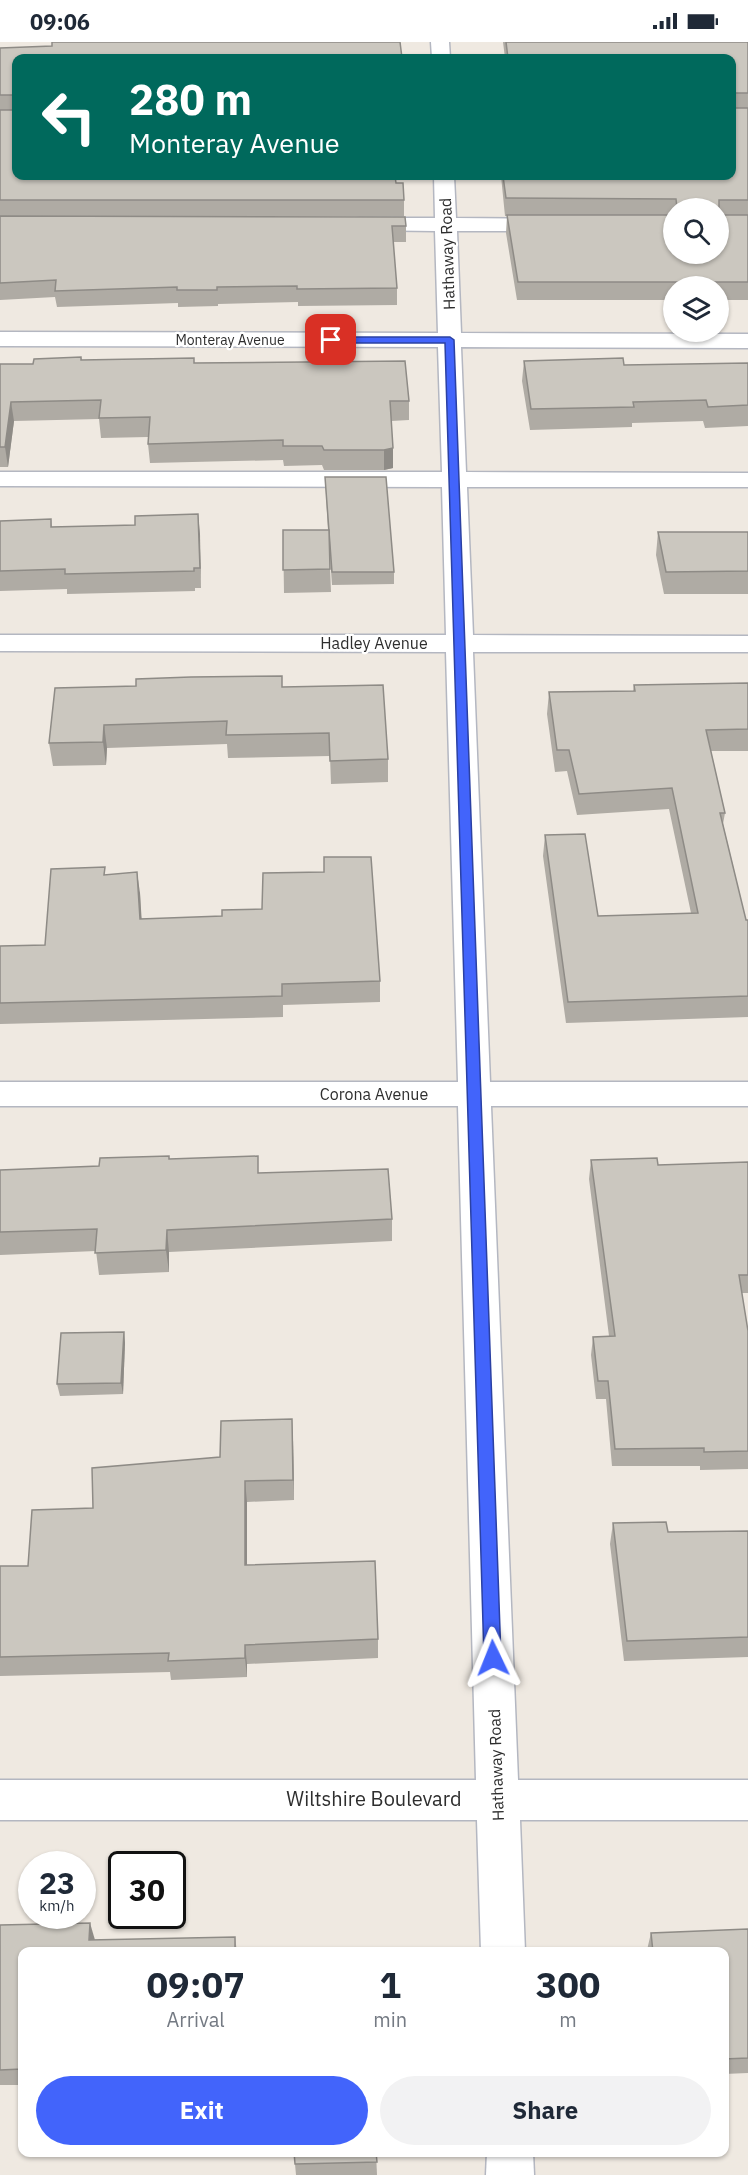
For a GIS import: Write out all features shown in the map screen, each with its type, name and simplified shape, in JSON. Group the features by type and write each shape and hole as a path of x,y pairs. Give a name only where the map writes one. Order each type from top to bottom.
{"street":[{"name":"Hathaway Road","path":"444,180 503,1947"},
{"path":"340,224 578,225"},
{"name":"Monteray Avenue","path":"0,339 748,341"},
{"path":"0,479 748,480"},
{"name":"Hadley Avenue","path":"0,643 748,644"},
{"name":"Corona Avenue","path":"0,1094 748,1094"},
{"name":"Wiltshire Boulevard","path":"0,1800 748,1800"},
{"path":"510,2157 510,2175"}],"building":[{"path":"52,42 400,42 402,54 12,54 12,95 0,95 0,48 52,46"},
{"path":"506,42 748,42 748,93 736,93 736,54 508,54"},
{"path":"736,108 748,108 748,200 506,198 504,180 736,180"},
{"path":"0,110 12,110 12,180 396,180 396,183 403,183 404,200 0,200"},
{"path":"507,215 663,215 663,264 729,264 729,215 748,215 748,282 729,282 729,276 663,276 663,282 518,282"},
{"path":"0,216 405,217 406,226 392,226 397,288 297,289 297,286 177,290 177,287 55,291 56,280 0,283"},
{"path":"81,357 81,360 194,358 194,363 405,361 409,401 390,401 393,448 384,450 324,450 322,446 283,446 283,440 148,444 150,417 99,418 101,400 11,402 5,447 0,447 0,364 33,364 34,359"},
{"path":"623,358 624,365 748,363 748,405 708,407 706,400 633,402 634,407 531,409 524,361"},
{"path":"325,477 386,477 394,572 332,572"},
{"path":"198,514 200,568 194,568 194,571 65,574 65,569 0,571 0,521 51,519 51,527 135,525 135,516"},
{"path":"283,530 329,530 330,569 283,570"},
{"path":"658,532 748,532 748,571 666,572"},
{"path":"282,676 282,687 383,685 388,759 330,761 329,733 226,735 227,721 104,725 103,742 49,743 55,688 136,686 136,679"},
{"path":"748,683 748,729 706,730 725,813 720,813 746,920 748,920 748,996 568,1002 545,835 585,834 598,916 698,913 672,788 579,794 569,750 557,750 549,692 635,691 634,685"},
{"path":"324,857 371,857 380,981 282,984 282,996 0,1003 0,946 45,945 51,869 105,867 104,875 137,872 140,919 222,916 222,910 262,909 263,873 324,872"},
{"path":"169,1156 169,1159 258,1156 258,1173 388,1169 392,1219 167,1230 166,1250 95,1253 97,1229 0,1232 0,1170 99,1166 100,1158"},
{"path":"657,1158 658,1165 748,1162 748,1275 739,1275 748,1331 748,1451 704,1452 704,1448 615,1449 608,1381 598,1381 593,1337 615,1336 591,1160"},
{"path":"124,1332 121,1383 57,1384 61,1333"},
{"path":"292,1419 293,1480 245,1481 245,1565 375,1561 378,1639 245,1645 245,1658 168,1661 169,1653 0,1657 0,1566 28,1566 32,1510 93,1508 92,1468 220,1457 221,1421"},
{"path":"666,1522 668,1532 748,1531 748,1637 627,1641 613,1523"},
{"path":"0,1925 18,1925 18,1929 90,1929 89,1940 235,1937 235,1947 18,1947 18,2069 0,2070"},
{"path":"748,1929 748,2058 729,2059 729,1947 652,1947 651,1933"},
{"path":"294,2157 376,2157 377,2162 295,2164"}],"route":[{"path":"331,340 450,340 471,1046 493,1658"}]}
